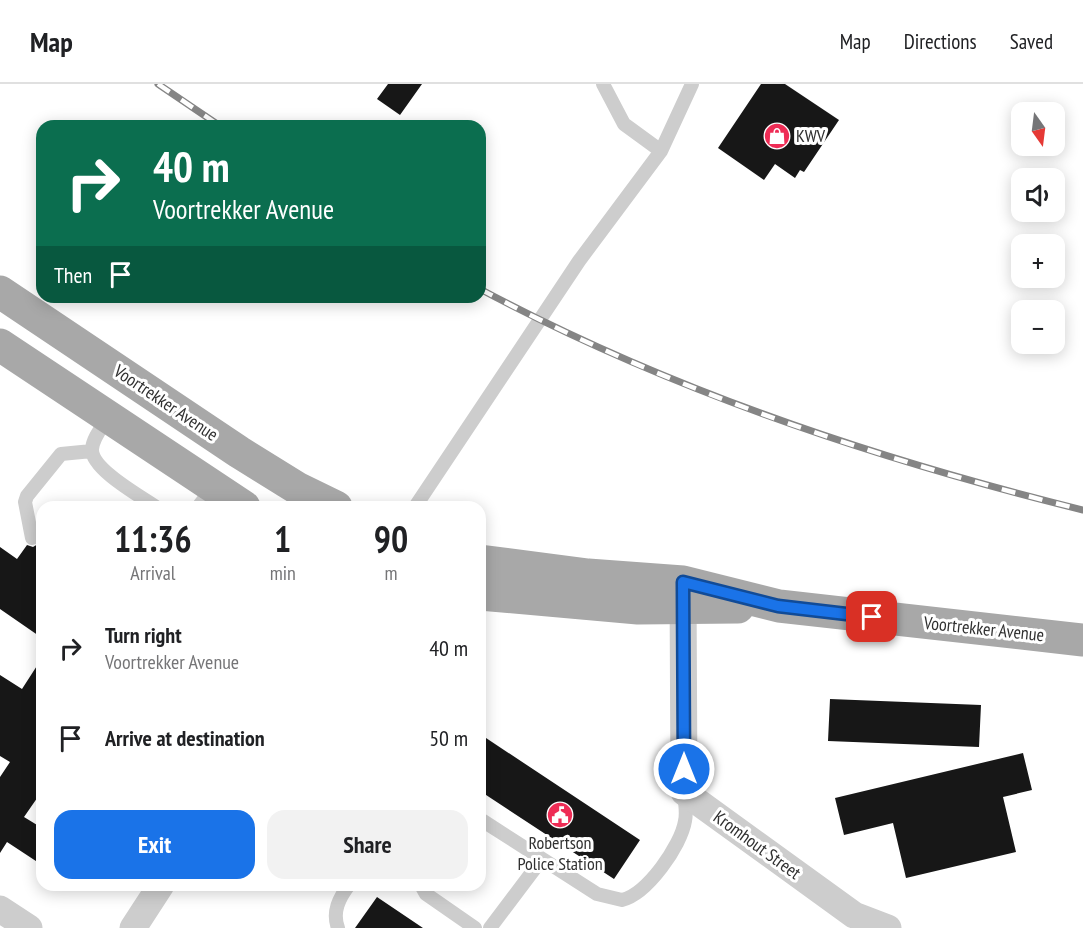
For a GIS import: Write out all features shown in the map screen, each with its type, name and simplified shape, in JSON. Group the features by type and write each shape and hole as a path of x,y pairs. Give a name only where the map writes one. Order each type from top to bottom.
{"main road":[{"name":"Voortrekker Avenue","path":"0,292 239,452 297,488 324,501"},
{"path":"0,345 109,416 206,496 223,501"},
{"name":"Voortrekker Avenue","path":"486,562 588,575 683,596 1083,640"},
{"name":"Voortrekker Avenue","path":"486,595 638,608 683,596"}],"street":[{"path":"683,596 684,792"},
{"name":"Kromhout Street","path":"684,792 854,915 888,928"},
{"path":"133,928 157,891"},
{"path":"0,909 29,928"}],"lane":[{"path":"603,84 624,124 661,151"},
{"path":"419,501 579,261 661,151 692,84"},
{"path":"109,416 93,442 92,451 96,465 147,501"},
{"path":"32,538 25,502 27,496 61,454 92,451"},
{"path":"486,823 597,894 612,899 629,898 646,887 680,836 685,820 684,792"},
{"path":"490,928 542,859"},
{"path":"338,928 334,919 337,905 345,891"},
{"path":"424,891 475,928"}],"building":[{"path":"388,84 422,84 400,115 377,99"},
{"path":"761,84 785,84 839,120 804,172 800,170 795,178 775,164 764,180 718,148"},
{"path":"27,545 33,547 36,545 36,634 0,609 0,547 17,559"},
{"path":"36,667 36,800 24,817 36,824 36,861 7,842 0,853 0,777 10,762 0,756 0,675 22,689"},
{"path":"830,699 981,705 979,747 828,741"},
{"name":"Robertson Police Station","path":"486,738 640,840 614,879 486,795"},
{"path":"1023,753 1032,790 1003,797 1016,852 906,878 893,823 844,835 835,798"},
{"path":"377,897 423,928 355,928"}],"railway":[{"path":"158,84 211,120"},
{"path":"486,292 625,359 774,418 928,468 1083,510"}],"place":[{"name":"KWV","path":"777,136"},
{"name":"Robertson Police Station","path":"560,815"}],"route":[{"path":"684,769 683,582 778,606 872,617"}]}
